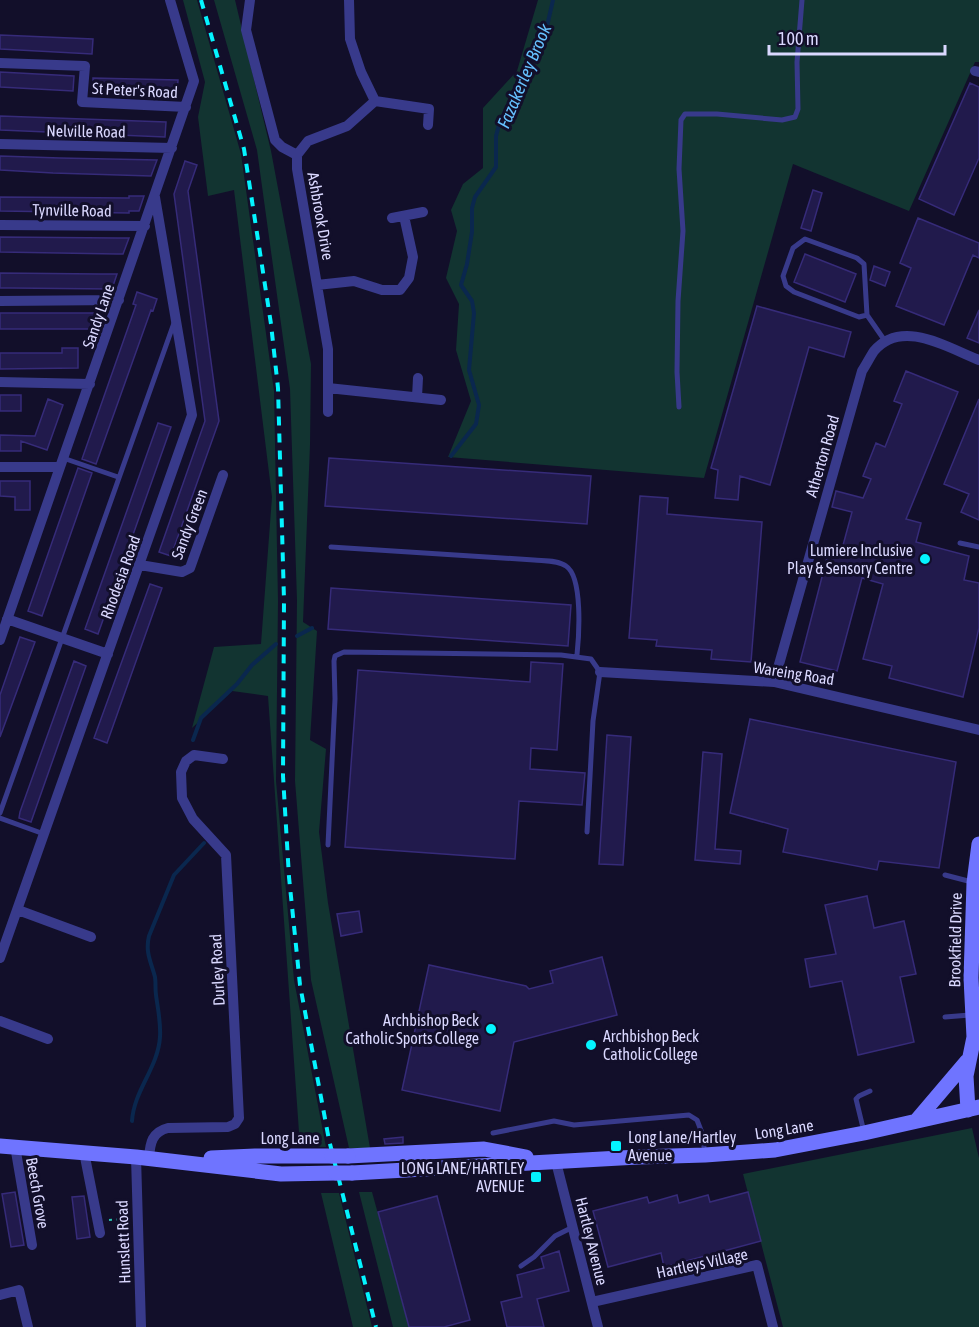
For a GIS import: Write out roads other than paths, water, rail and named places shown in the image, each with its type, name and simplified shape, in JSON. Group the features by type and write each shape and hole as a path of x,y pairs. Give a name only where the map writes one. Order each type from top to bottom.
{"main road":[{"name":"Brookfield Drive","path":"973,1108 966,1076 974,1036 976,887 979,844"},
{"path":"916,1121 944,1090 974,1036"},
{"name":"Long Lane","path":"8,1146 143,1158 280,1174 352,1173 775,1150 864,1133 973,1108"},
{"name":"Long Lane","path":"166,1161 255,1156 348,1156 484,1149 556,1162"}],"street":[{"name":"Sandy Lane","path":"0,640 194,81 170,0"},
{"path":"250,0 246,30 275,140 282,147 297,155"},
{"path":"349,0 350,39 361,72 375,100 429,109 428,125"},
{"name":"St Peter's Road","path":"0,63 85,66 82,102 186,107"},
{"name":"Ashbrook Drive","path":"328,412 328,350 297,169 297,155 308,141 347,126 375,100"},
{"name":"Nelville Road","path":"0,144 172,148"},
{"name":"Rhodesia Road","path":"0,958 192,415 155,196"},
{"path":"392,218 423,212"},
{"path":"317,285 354,281 382,290 400,290 409,278 413,257 404,216"},
{"name":"Tynville Road","path":"0,225 145,226"},
{"path":"0,301 119,300"},
{"path":"885,343 892,338 912,335 979,360"},
{"name":"Atherton Road","path":"774,682 862,371 875,350 885,343"},
{"path":"417,397 418,378"},
{"path":"0,382 90,384"},
{"path":"328,388 441,400"},
{"path":"0,467 62,463"},
{"name":"Sandy Green","path":"140,565 182,573 190,568 223,475"},
{"path":"7,619 108,654"},
{"name":"Wareing Road","path":"600,672 774,682 979,729"},
{"name":"Durley Road","path":"143,1158 159,1131 168,1128 228,1127 235,1124 239,1118 226,855 189,813 182,798 180,780 183,766 194,755 223,759"},
{"path":"18,910 91,937"},
{"path":"0,1021 48,1039"},
{"name":"Beech Grove","path":"8,1146 32,1245"},
{"path":"84,1152 100,1233"},
{"name":"Hunslett Road","path":"141,1327 136,1185 143,1158"},
{"name":"Hartley Avenue","path":"556,1162 598,1327"},
{"name":"Hartleys Village","path":"592,1302 757,1265 773,1327"},
{"path":"0,1295 19,1290 28,1327"}],"lane":[{"path":"679,407 678,301 683,231 679,169 681,120 685,114 717,114 782,120 795,117 798,109 796,62 802,0"},
{"path":"867,315 859,317 794,292 786,286 783,276 797,243 805,239 857,258 864,264 867,315 885,343"},
{"path":"0,813 175,321"},
{"path":"62,463 118,477"},
{"path":"960,543 979,547"},
{"path":"331,547 534,560 556,562 568,566 576,580 579,594 578,656"},
{"path":"328,845 335,656 344,652 591,658 600,672 593,721 587,832"},
{"path":"0,818 44,834"},
{"path":"945,875 976,887"},
{"path":"945,1017 974,1036"},
{"path":"864,1133 856,1099 870,1091"},
{"path":"494,1133 554,1120 574,1125 689,1115 697,1119 702,1133 705,1155"},
{"path":"521,1266 534,1257 555,1236 573,1227"}],"waterway":[{"name":"Fazakerley Brook","path":"451,456 476,424 479,405 469,370 474,313 472,301 461,285 472,232 472,208 475,197 496,167 496,136 499,125 527,64 545,35 553,0"},
{"name":"Fazakerley Brook","path":"297,636 312,628"},
{"name":"Fazakerley Brook","path":"193,740 201,718 237,684 252,665 276,644"},
{"name":"Fazakerley Brook","path":"132,1121 137,1099 155,1059 160,1037 155,977 148,952 149,936 174,875 204,843"}],"railway":[{"path":"201,0 244,149 271,324 278,388 284,600 283,776 289,877 300,985 329,1140 376,1327"}],"place":[{"name":"Lumiere Inclusive Play & Sensory Centre","path":"925,559"},
{"name":"Archbishop Beck Catholic Sports College","path":"491,1029"},
{"name":"Archbishop Beck Catholic College","path":"591,1045"},
{"name":"Long Lane/Hartley Avenue","path":"616,1146"},
{"name":"LONG LANE/HARTLEY AVENUE","path":"536,1177"}]}
